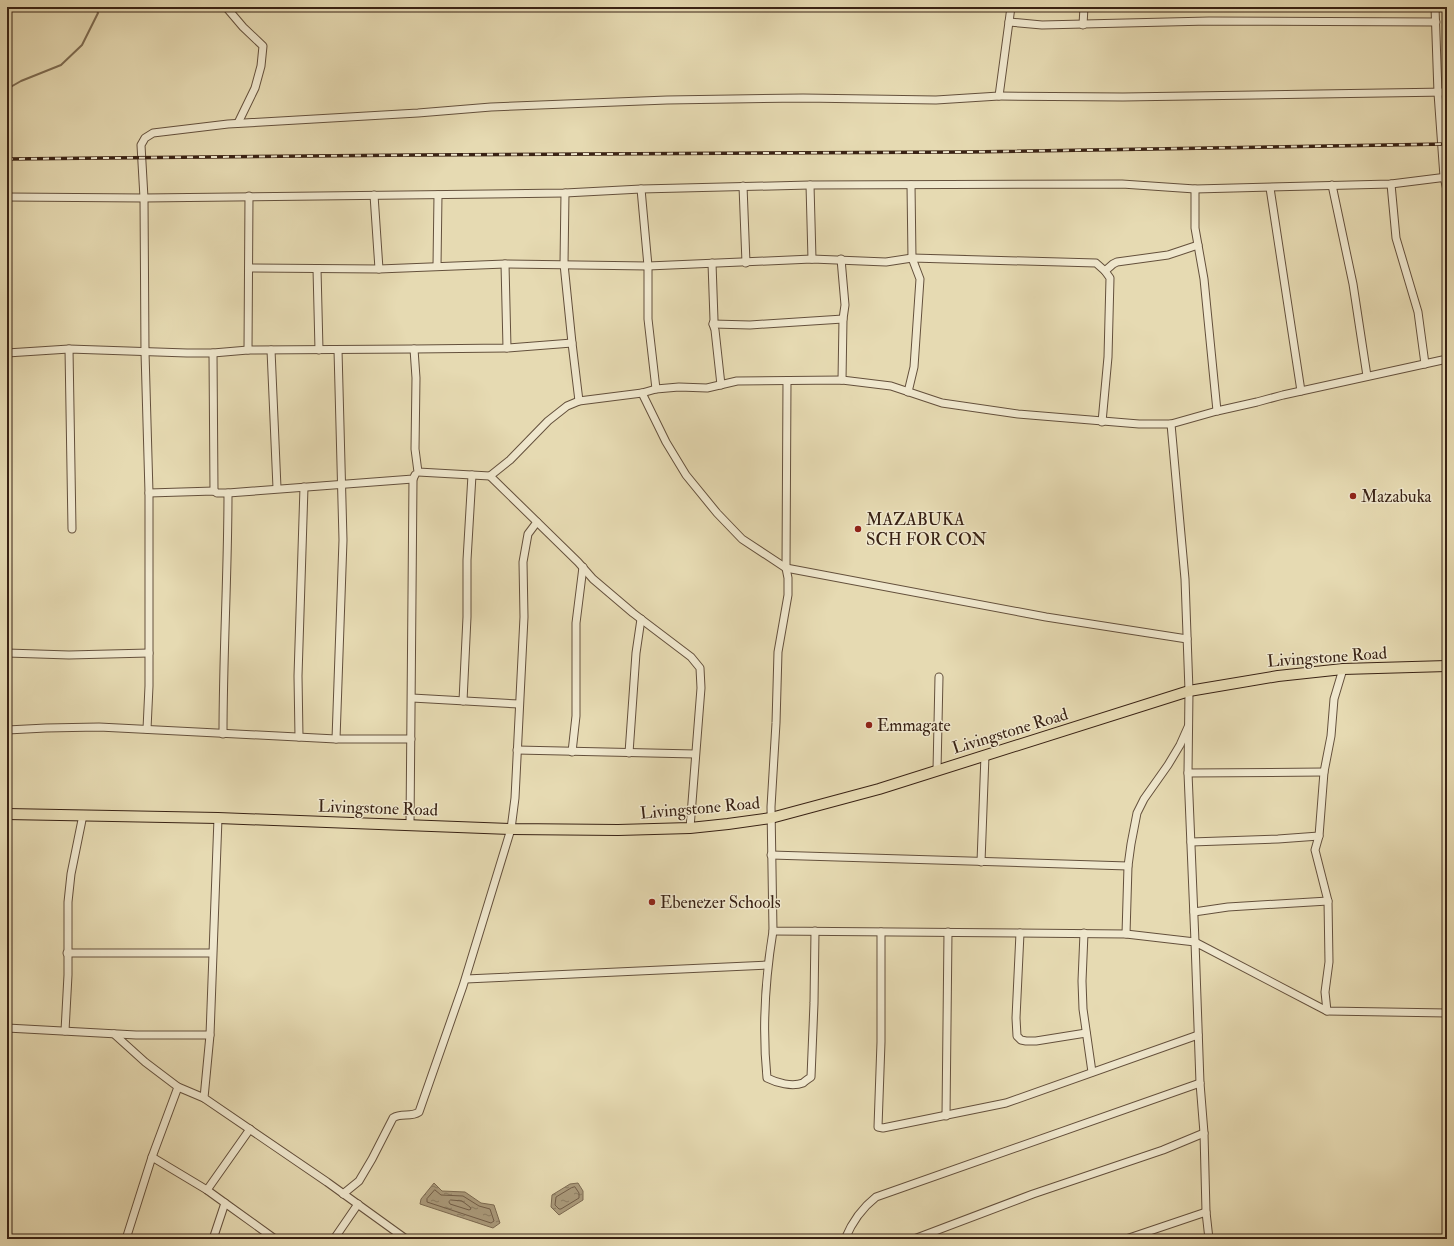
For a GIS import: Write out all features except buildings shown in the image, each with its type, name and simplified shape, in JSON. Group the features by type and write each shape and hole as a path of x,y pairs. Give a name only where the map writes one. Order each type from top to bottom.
{"highway":[{"name":"Livingstone Road","path":"7,814 218,818 511,829 618,830 690,828 771,818 879,790 937,770 1188,691 1270,677 1343,669 1447,666"}],"street":[{"path":"226,7 243,27 263,46 261,66 255,88 238,123"},
{"path":"999,96 1011,7"},
{"path":"1083,25 1084,7"},
{"path":"1435,7 1438,93 1447,190"},
{"path":"1010,22 1036,25 1209,22 1436,22"},
{"path":"147,729 149,686 149,493 145,352 144,198 141,145 148,136 153,133 238,123 410,114 491,107 667,100 803,98 936,100 999,96 1447,92"},
{"path":"7,197 144,198 438,195 565,193 640,189 810,185 1122,184 1195,189 1270,188 1391,184 1446,177"},
{"path":"1391,184 1396,238 1418,312 1425,364"},
{"path":"810,185 812,259"},
{"path":"908,392 914,366 920,280 912,258 911,185"},
{"path":"1332,185 1353,284 1368,376"},
{"path":"743,186 746,263"},
{"path":"1270,188 1301,391"},
{"path":"640,189 648,266 648,319 656,389"},
{"path":"1195,189 1196,228 1204,279 1217,410"},
{"path":"565,193 564,264 579,401"},
{"path":"374,195 379,269"},
{"path":"437,266 438,195"},
{"path":"248,350 249,196"},
{"path":"1106,271 1117,262 1168,255 1198,245"},
{"path":"249,268 379,269 506,264 648,266 812,259 886,262 912,258 1096,263 1106,271 1110,278 1108,357 1102,422"},
{"path":"841,259 845,305 843,319 842,380"},
{"path":"712,263 713,324 715,330 721,385"},
{"path":"506,264 507,348"},
{"path":"317,269 319,350"},
{"path":"713,324 750,325 843,319"},
{"path":"7,353 69,349 213,353 248,350 507,348 572,343"},
{"path":"69,349 72,529"},
{"path":"410,825 413,479 418,472 415,449 416,378 414,349"},
{"path":"271,350 277,488"},
{"path":"336,739 342,577 342,485 338,350"},
{"path":"213,353 214,491"},
{"path":"490,476 510,460 548,421 567,406 579,401 642,393 656,389 679,387 707,388 737,382 842,380 891,386 942,403 1018,414 1102,422 1171,424 1217,410 1447,359"},
{"path":"787,381 786,568 788,578 788,595 778,652 771,818 773,930 767,965 764,1035 768,1078 776,1082 794,1084 802,1083 810,1077 814,1003 815,931"},
{"path":"642,393 666,442 686,475 713,508 742,539 786,568 1046,617 1187,639"},
{"path":"1171,424 1185,579 1189,724 1188,773 1200,1083 1204,1133 1206,1212 1209,1239"},
{"path":"418,472 490,476 583,567 593,579 641,619 691,657 700,668 701,688 690,828"},
{"path":"463,701 467,617 467,560 472,475"},
{"path":"149,493 214,491 217,493 228,493 277,488 342,485 413,479"},
{"path":"299,737 298,676 304,487"},
{"path":"223,734 223,669 226,616 228,493"},
{"path":"343,1194 359,1181 393,1118 398,1115 414,1116 419,1112 466,979 511,829 515,798 516,750 524,617 523,562 528,534 537,522"},
{"path":"572,752 576,716 576,623 583,567"},
{"path":"629,752 636,653 641,619"},
{"path":"7,653 69,655 149,653"},
{"path":"1326,1011 1324,992 1329,962 1328,901 1315,850 1319,836 1324,772 1331,736 1334,700 1343,669"},
{"path":"937,770 939,677"},
{"path":"412,698 519,704"},
{"path":"1126,934 1128,866 1137,813 1144,799 1168,766 1180,745 1189,724"},
{"path":"7,730 99,727 336,739 411,739"},
{"path":"516,750 695,754"},
{"path":"981,862 986,755"},
{"path":"1188,773 1324,772"},
{"path":"65,1031 68,902 71,874 83,815"},
{"path":"204,1098 210,1035 218,818"},
{"path":"1191,842 1319,836"},
{"path":"771,856 1128,866"},
{"path":"1194,912 1228,907 1328,901"},
{"path":"773,930 1126,934 1195,942 1326,1011 1447,1013"},
{"path":"881,932 881,1042 878,1127 883,1128 1006,1103 1198,1035"},
{"path":"946,1116 948,932"},
{"path":"1020,933 1016,1018 1017,1036 1021,1040 1036,1042 1086,1033"},
{"path":"1084,933 1082,988 1086,1033 1092,1072"},
{"path":"68,953 212,953"},
{"path":"466,979 767,965"},
{"path":"7,1028 136,1035 210,1035"},
{"path":"114,1034 145,1062 178,1087 204,1098 358,1204 406,1239"},
{"path":"845,1239 856,1218 866,1205 876,1197 1200,1083"},
{"path":"126,1239 152,1156 178,1087"},
{"path":"207,1190 250,1129"},
{"path":"914,1239 1033,1194 1163,1150 1204,1133"},
{"path":"152,1156 207,1190 276,1239"},
{"path":"213,1239 225,1203"},
{"path":"334,1239 358,1204"},
{"path":"1126,1239 1206,1212"}],"water":[{"path":"434,1183 442,1191 465,1192 481,1203 494,1205 500,1223 493,1228 420,1204 421,1199"},
{"path":"578,1183 583,1191 583,1200 559,1215 551,1207 552,1195 570,1184"}],"waterway":[{"path":"7,89 21,81 61,65 82,45 98,13 96,7"}],"railway":[{"path":"7,159 967,152 1447,144"}],"place":[{"name":"Mazabuka","path":"1353,496"},
{"name":"MAZABUKA SCH FOR CON","path":"858,529"},
{"name":"Emmagate","path":"869,725"},
{"name":"Ebenezer Schools","path":"652,902"}]}
